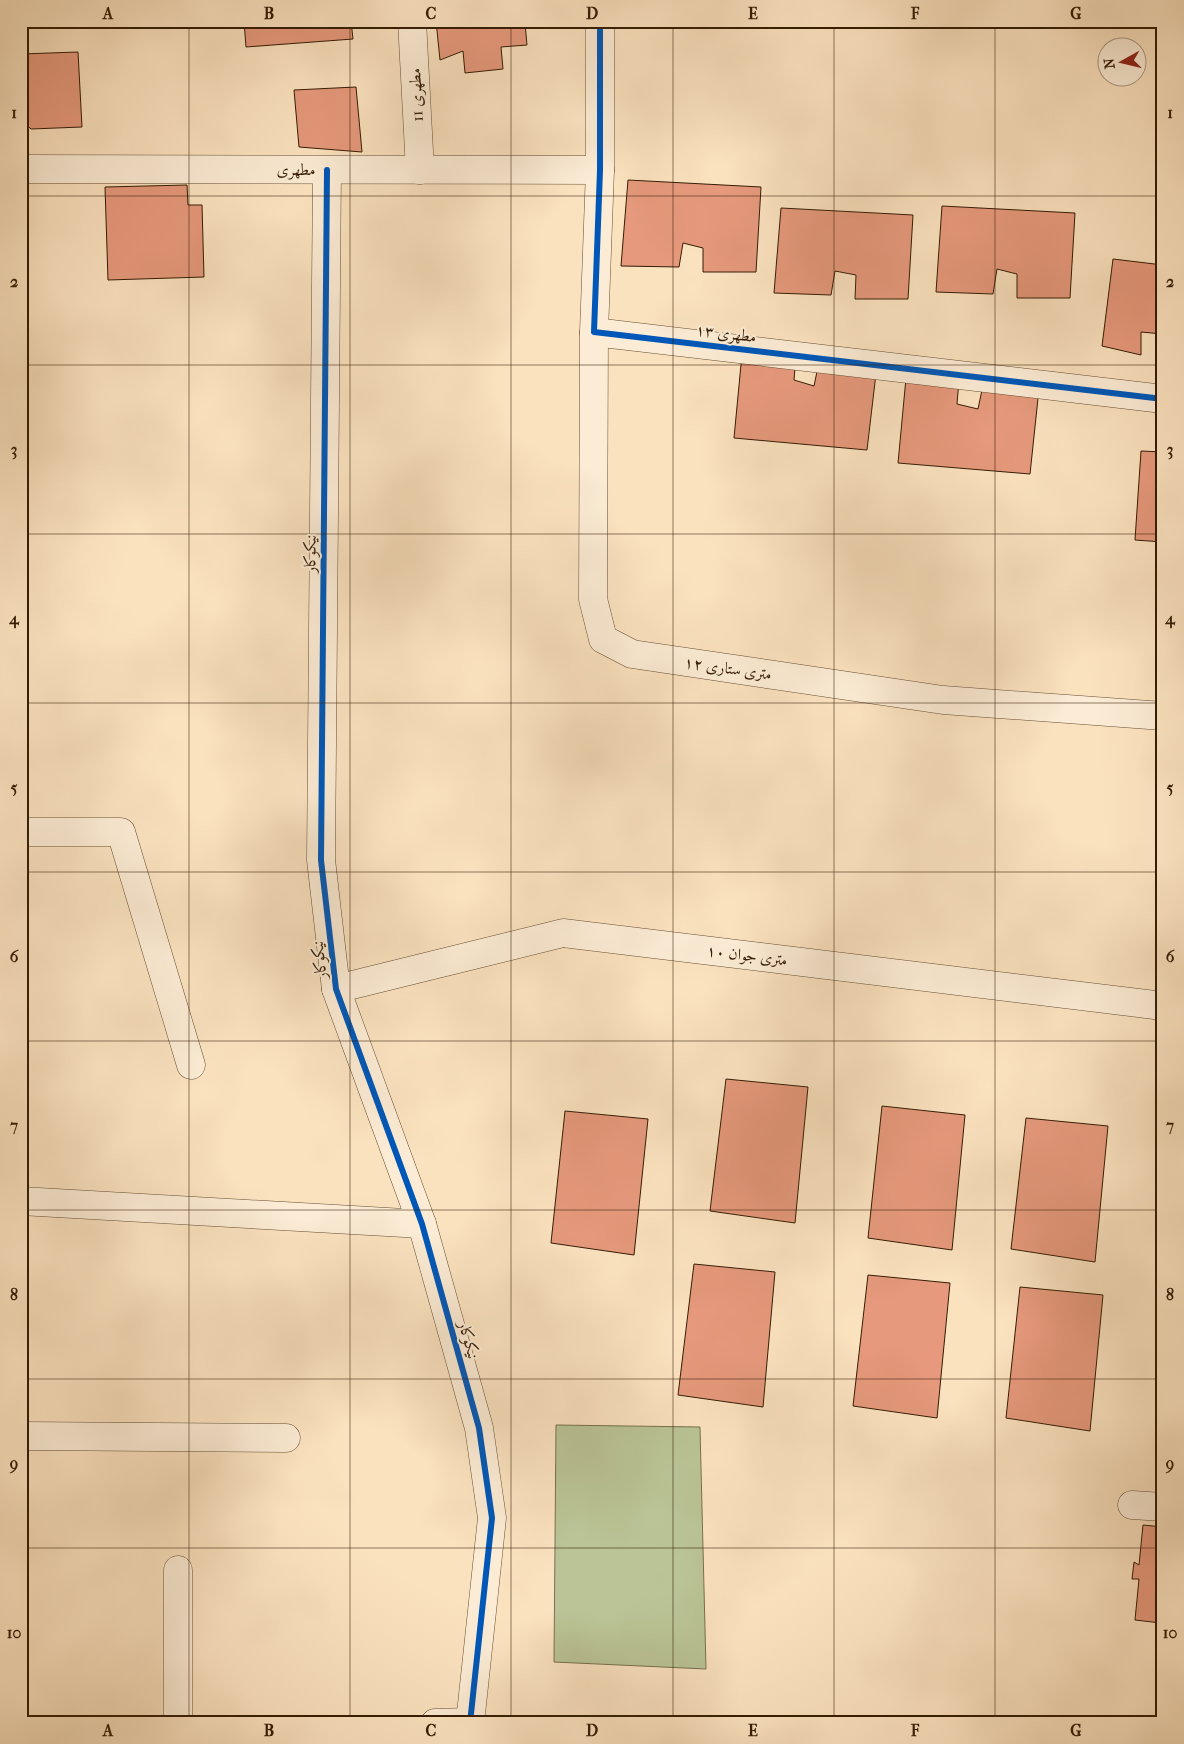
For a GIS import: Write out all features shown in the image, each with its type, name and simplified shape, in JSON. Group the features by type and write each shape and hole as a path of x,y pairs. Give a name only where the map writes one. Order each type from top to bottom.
{"street":[{"name":"مطهری 11","path":"412,21 420,170"},
{"path":"594,332 600,170 600,21"},
{"name":"مطهری","path":"21,169 600,170"},
{"name":"نیکوکار","path":"327,170 321,860 336,989 422,1224 479,1428 492,1518 470,1722"},
{"name":"مطهری ۱۳","path":"594,332 1163,398"},
{"name":"۱۲ متری ستاری","path":"594,332 593,599 603,639 632,654 943,700 1163,716"},
{"path":"21,832 121,832 191,1065"},
{"name":"۱۰ متری جوان","path":"336,989 563,933 1163,1006"},
{"path":"21,1202 422,1224"},
{"path":"21,1436 286,1438"},
{"path":"1132,1505 1163,1508"},
{"path":"178,1570 178,1723"},
{"path":"435,1723 470,1722"}],"green space":[{"path":"556,1425 700,1427 706,1669 554,1662"}],"building":[{"path":"244,21 351,21 353,39 246,47"},
{"path":"436,21 551,21 525,23 527,45 501,47 503,69 465,73 463,51 440,60"},
{"path":"78,52 82,127 31,129 21,120 21,54"},
{"path":"356,87 362,152 299,147 294,90"},
{"path":"628,180 761,187 756,272 703,272 703,248 683,243 679,267 621,266"},
{"path":"187,185 188,205 202,205 204,277 108,280 105,187"},
{"path":"942,206 1075,213 1070,298 1017,298 1017,274 997,269 993,294 936,292"},
{"path":"781,208 913,215 908,299 855,299 856,275 835,271 831,295 774,293"},
{"path":"1113,259 1163,265 1163,334 1141,332 1141,355 1102,346"},
{"path":"742,354 796,356 794,380 814,386 819,362 877,365 867,450 734,438"},
{"path":"906,378 959,380 957,404 978,409 983,385 1039,389 1030,474 898,463"},
{"path":"1141,451 1163,452 1163,542 1135,540"},
{"path":"726,1079 808,1087 795,1223 710,1211"},
{"path":"882,1106 965,1115 952,1250 868,1238"},
{"path":"565,1111 648,1119 634,1255 551,1243"},
{"path":"1026,1118 1108,1126 1095,1262 1011,1249"},
{"path":"694,1264 775,1272 763,1407 678,1395"},
{"path":"868,1275 950,1283 937,1418 853,1406"},
{"path":"1020,1287 1103,1295 1090,1431 1006,1418"},
{"path":"1143,1525 1163,1527 1163,1647 1159,1646 1161,1623 1135,1620 1139,1579 1132,1579 1134,1562 1139,1565"}],"cycle path":[{"path":"600,21 600,170 594,332 1163,399"},
{"path":"327,170 321,860 336,989 422,1224 479,1428 492,1518 470,1723"}]}
